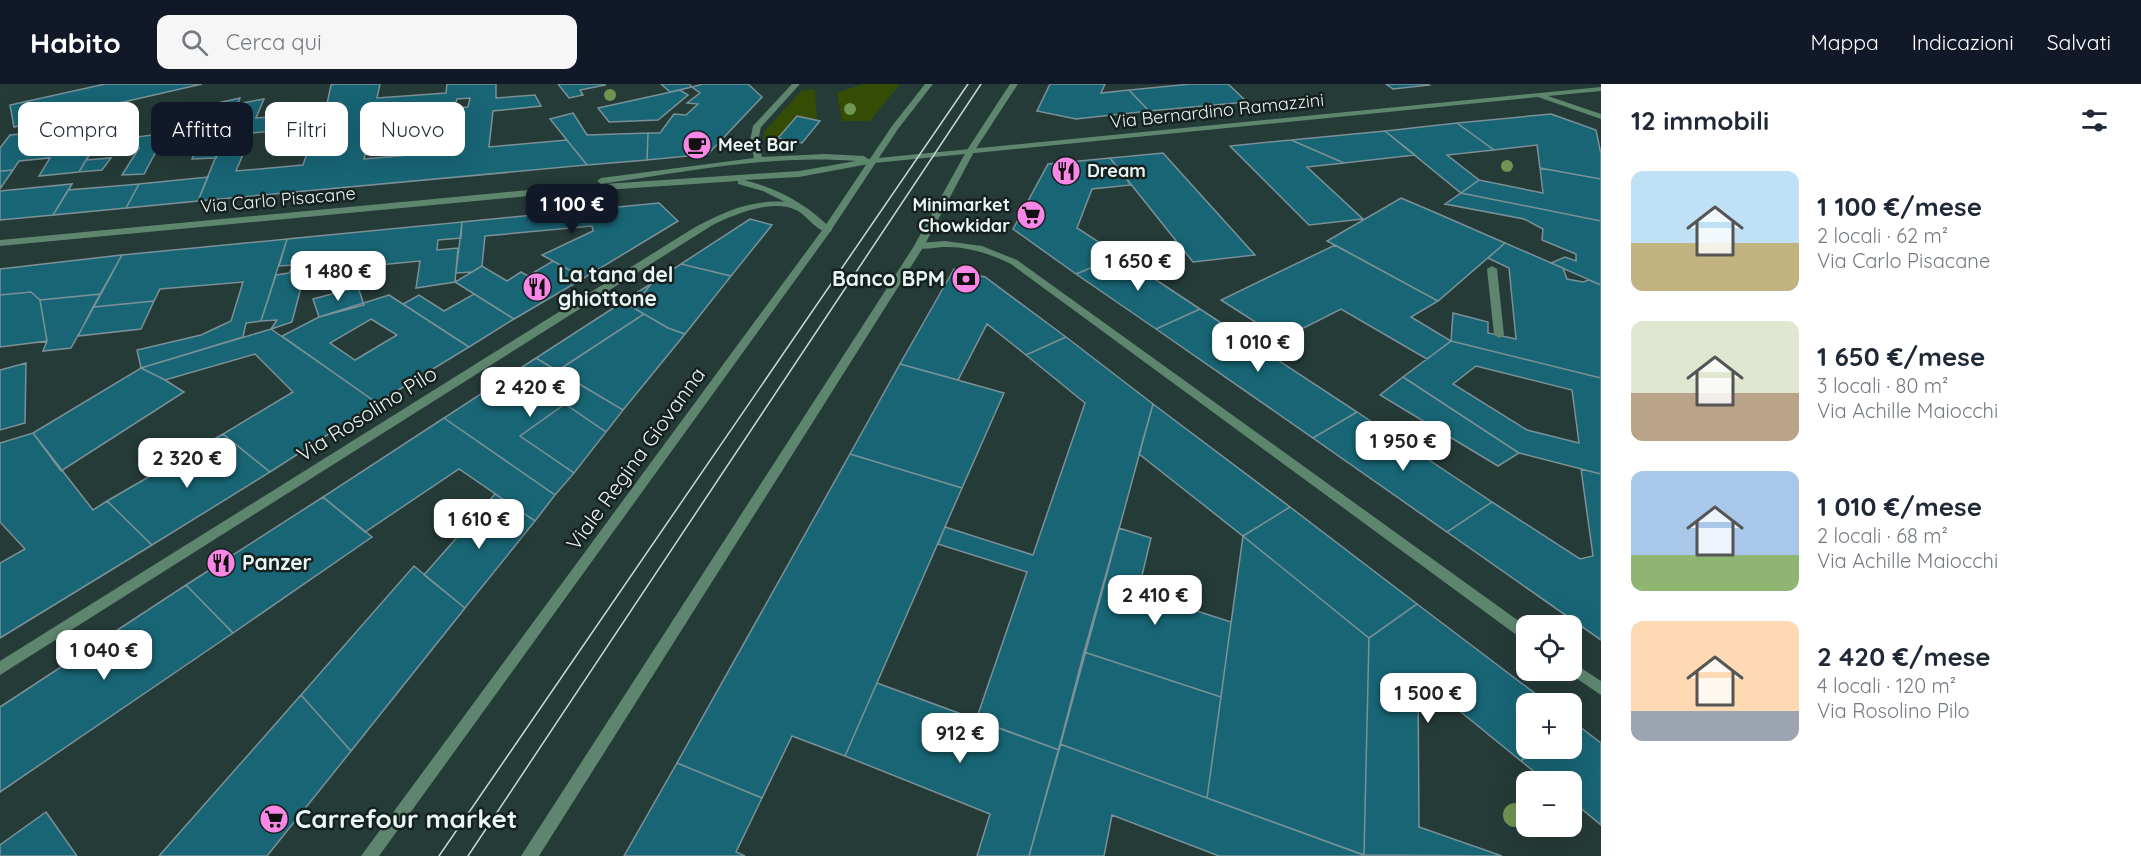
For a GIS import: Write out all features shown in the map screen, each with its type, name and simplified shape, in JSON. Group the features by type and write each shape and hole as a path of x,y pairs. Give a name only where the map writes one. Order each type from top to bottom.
{"street":[{"path":"759,160 754,141 757,126 796,84"},
{"path":"725,180 821,171 874,160 929,84"},
{"path":"529,856 919,246 971,150 1014,84"},
{"name":"Via Bernardino Ramazzini","path":"874,160 1601,89"},
{"name":"Via Bernardino Ramazzini","path":"1538,95 1601,117"},
{"name":"Via Carlo Pisacane","path":"560,190 634,175 759,160 825,156 874,160"},
{"name":"Viale Regina Giovanna","path":"369,856 827,230 874,160"},
{"path":"725,180 771,190 794,202 827,230"},
{"name":"Via Carlo Pisacane","path":"0,243 560,190 725,180"},
{"name":"Via Rosolino Pilo","path":"0,669 695,231 742,208 772,203 796,206"},
{"path":"919,246 960,243 994,252 1014,262 1516,627"},
{"path":"1492,269 1499,335"},
{"path":"1582,675 1601,689"}],"green space":[{"path":"862,84 900,84 870,121 842,121 837,93"},
{"path":"812,89 815,91 817,120 797,116 776,140 763,141 764,132 801,91"}],"building":[{"path":"105,84 202,84 123,102 24,102"},
{"path":"335,84 380,84 377,98 446,93 447,84 496,84 496,98 535,95 541,106 493,111 489,147 567,140 587,165 198,201 216,156 242,156 236,171 303,165 306,156 348,156 348,102 327,102 331,85"},
{"path":"558,84 605,85 580,90 583,95 569,98"},
{"path":"661,84 689,84 692,87 670,92"},
{"path":"703,84 748,84 762,97 708,154 647,160 648,133 660,133 674,114 686,115 698,104 687,103 700,93 692,87"},
{"path":"1050,84 1105,84 1101,93 1129,90 1149,111 1076,119 1037,111"},
{"path":"1191,84 1228,84 1247,102 1149,111 1129,90"},
{"path":"1386,84 1427,84 1429,85 1393,89"},
{"path":"680,90 688,95 658,120 609,122 598,108"},
{"path":"240,98 238,102 222,102"},
{"path":"264,99 256,118 265,117 265,132 253,133 253,102 248,102"},
{"path":"18,103 18,126 14,127 10,105"},
{"path":"573,113 587,135 648,133 647,160 587,165 550,119"},
{"path":"1551,114 1596,130 1601,154 1601,179 1540,168 1537,145 1494,150 1457,123"},
{"path":"797,116 820,121 802,143 778,138"},
{"path":"1457,123 1494,150 1447,155 1479,180 1461,193 1385,131"},
{"path":"1385,131 1415,155 1344,163 1291,140"},
{"path":"18,134 18,156 89,156 79,172 39,176 50,158 19,161 13,170 0,171 0,148 10,135"},
{"path":"151,135 151,156 154,156 144,174 122,175 134,156 139,156 139,137"},
{"path":"1291,140 1344,163 1307,167 1363,219 1309,225 1230,146"},
{"path":"1163,153 1255,255 1193,262 1110,158"},
{"path":"193,156 217,156 216,158 192,159"},
{"path":"111,158 102,170 79,172 86,160"},
{"path":"1110,158 1131,185 1092,189 1077,228 1120,256 1076,274 1013,229 1048,164"},
{"path":"1540,168 1601,179 1601,221 1461,193 1479,180 1543,193"},
{"path":"13,170 0,189 0,171"},
{"path":"208,177 198,201 126,208 139,184"},
{"path":"72,184 53,215 0,220 0,191"},
{"path":"139,184 126,208 53,215 68,190"},
{"path":"1461,193 1601,221 1601,285 1551,263 1565,257 1576,261 1576,254 1542,240 1543,229 1524,219 1445,204"},
{"path":"1401,198 1505,243 1438,301 1327,241"},
{"path":"659,203 678,221 584,278 542,255 593,231 592,226 485,236 482,266 472,272 456,273 462,222"},
{"path":"750,219 772,225 731,276 681,264"},
{"path":"462,222 461,238 438,240 437,250 458,248 455,282 416,288 420,261 305,272 292,322 271,329 277,320 261,321 276,275 289,273 294,265 279,266 287,239"},
{"path":"287,239 261,321 246,323 243,337 141,368 137,350 201,335 231,321 243,282 160,289 154,301 93,307 122,255"},
{"path":"1505,243 1563,268 1567,279 1583,282 1589,280 1601,285 1601,378 1451,341 1453,313 1488,322 1488,333 1516,339 1509,268 1488,258"},
{"path":"1335,245 1438,301 1411,317 1451,341 1427,359 1341,309 1282,339 1221,300"},
{"path":"122,255 101,294 40,300 31,292 0,295 0,269"},
{"path":"1120,256 1200,309 1156,329 1076,274"},
{"path":"553,261 584,278 514,319 455,282 482,266 507,281 521,272 528,276"},
{"path":"681,264 731,276 685,334 668,328 632,307 652,283"},
{"path":"954,269 985,277 1066,337 1026,355 987,324 958,380 900,364"},
{"path":"652,283 632,307 644,314 557,371 536,358"},
{"path":"358,287 364,305 319,317 313,299"},
{"path":"31,292 40,300 47,341 0,347 0,295"},
{"path":"101,294 71,348 43,351 47,341 40,300"},
{"path":"474,294 514,319 469,347 403,304 419,295 444,311"},
{"path":"389,295 469,347 377,403 282,336 319,317","holes":["371,319 397,335 355,360 330,343"]},
{"path":"154,301 141,329 78,336 93,307"},
{"path":"1200,309 1357,412 1313,438 1156,329"},
{"path":"644,314 668,328 685,334 623,410 557,371"},
{"path":"271,329 377,403 270,472 223,434 293,392 255,354 165,380 141,368"},
{"path":"1066,337 1153,404 1059,750 976,720 1027,572 938,544 945,527 1033,555 1085,403 1026,355"},
{"path":"1451,341 1601,378 1601,474 1519,453 1403,377","holes":["1476,366 1572,390 1579,443 1527,430 1453,384"]},
{"path":"536,358 623,410 606,432 565,404 520,436 574,473 555,495 444,418"},
{"path":"26,363 25,423 0,430 0,370"},
{"path":"900,364 1004,393 962,488 850,454"},
{"path":"141,368 184,392 61,471 33,433"},
{"path":"1403,377 1519,453 1498,466 1380,395"},
{"path":"565,404 606,432 574,473 520,436"},
{"path":"1153,404 1290,507 1243,536 1139,454"},
{"path":"1357,412 1492,502 1447,532 1313,438"},
{"path":"444,418 555,495 535,521 459,469 365,532 323,497"},
{"path":"33,433 93,510 107,501 152,545 0,638 0,563 25,549 0,522 0,443"},
{"path":"223,434 270,472 152,545 107,501"},
{"path":"850,454 962,488 845,756 792,736 762,798 677,763"},
{"path":"1581,469 1601,474 1601,640 1582,627 1582,615 1565,615 1447,532 1492,502 1580,559 1593,556"},
{"path":"495,494 535,521 465,608 424,575"},
{"path":"323,497 372,537 233,633 186,585"},
{"path":"1290,507 1417,604 1369,638 1243,536"},
{"path":"1119,528 1151,538 1138,592 1231,622 1221,697 1084,652"},
{"path":"1243,536 1369,638 1364,855 1207,798"},
{"path":"414,566 465,608 351,751 301,695"},
{"path":"186,585 233,633 0,792 0,707"},
{"path":"1417,604 1534,693 1516,693 1516,757 1418,677 1419,827 1502,856 1364,855 1369,638"},
{"path":"1084,652 1221,697 1207,798 1060,744"},
{"path":"877,683 1059,750 1029,856 977,856 990,814 845,756"},
{"path":"301,695 351,751 267,856 159,856"},
{"path":"1582,729 1601,743 1601,825 1582,809 1582,771 1533,771 1521,761 1523,759 1582,759"},
{"path":"1060,744 1366,856 1219,856 1112,815 1104,856 1029,856"},
{"path":"677,763 762,798 736,852 745,856 624,856"},
{"path":"46,812 77,856 0,856 0,845"}],"tram line":[{"path":"439,856 968,84"},
{"path":"468,856 981,84"}],"place":[{"name":"Meet Bar","path":"697,145"},
{"name":"Dream","path":"1066,171"},
{"name":"Minimarket Chowkidar","path":"1031,215"},
{"name":"Banco BPM","path":"966,279"},
{"name":"La tana del ghiottone","path":"537,287"},
{"name":"Panzer","path":"221,563"},
{"name":"Carrefour market","path":"274,819"}]}
